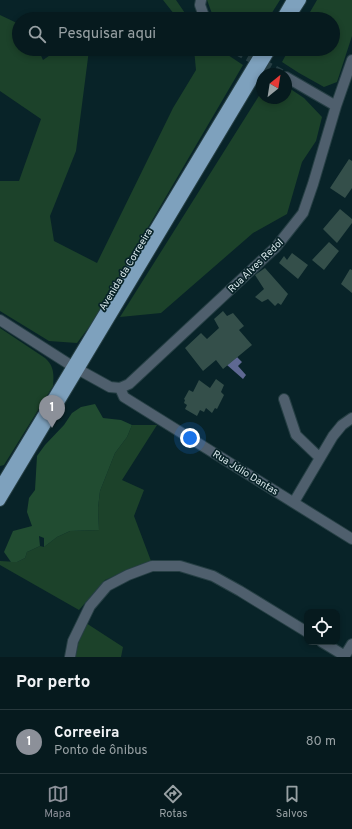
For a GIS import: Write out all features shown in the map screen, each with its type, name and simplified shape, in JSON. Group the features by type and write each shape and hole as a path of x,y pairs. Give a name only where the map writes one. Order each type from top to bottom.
{"main road":[{"path":"285,12 292,0"},
{"path":"293,12 301,0"},
{"name":"Avenida da Correeira","path":"0,501 76,367 259,56"},
{"name":"Avenida da Correeira","path":"0,486 76,367 267,56"}],"street":[{"path":"201,0 200,5 202,12"},
{"name":"Rua Alves Redol","path":"120,388 129,384 276,247 303,213 336,106 352,60"},
{"path":"292,80 336,106"},
{"path":"0,320 110,387 120,388"},
{"name":"Rua Júlio Dantas","path":"120,388 124,397 352,539"},
{"path":"284,399 296,435 320,458"},
{"path":"294,502 320,458 342,425 352,418"},
{"path":"70,657 73,641 90,606 107,586 128,575 152,566 180,566 213,576 304,630"},
{"path":"327,645 345,657 352,644"}],"green space":[{"path":"163,0 176,0 184,12 172,12"},
{"path":"207,0 280,0 272,12 211,12"},
{"path":"317,0 352,0 352,36 337,82 324,87 282,62 285,56 340,56 340,12 310,12"},
{"path":"0,15 12,21 12,56 41,56 43,60 49,56 88,56 76,151 50,216 54,241 97,263 173,108 196,70 195,56 230,56 243,65 92,323 77,343 49,341 0,311 0,181 19,181 41,119 0,91"},
{"path":"292,90 304,98 322,117 316,141 302,162 287,214 253,233 161,313 120,317 256,101 256,104 292,104"},
{"path":"0,328 48,361 53,370 53,386 4,465 0,466"},
{"path":"95,404 103,418 121,420 132,425 127,437 115,453 100,491 98,508 99,530 70,531 57,537 44,547 44,538 39,536 40,546 27,552 25,558 17,562 11,562 4,552 13,531 32,526 27,512 29,498 35,490 37,456 64,425 72,413 81,407"},
{"path":"132,425 157,425 122,480 144,490 134,516 151,561 105,580 79,610 0,565 0,561 17,562 25,558 27,552 40,546 44,547 57,537 70,531 99,530 98,508 100,491 115,453 127,437"},
{"path":"86,623 123,647 121,657 75,657 79,640"}],"water":[{"path":"237,357 242,362 238,366 246,375 243,379 227,365"}],"building":[{"path":"349,159 352,161 352,188 345,198 330,188"},
{"path":"340,209 352,219 352,223 337,243 323,229"},
{"path":"329,242 339,251 324,270 312,260"},
{"path":"292,253 308,265 298,279 279,263 284,256 287,260"},
{"path":"265,268 288,294 281,305 278,303 275,306 268,299 262,302 255,297 264,289 255,275"},
{"path":"350,269 352,270 352,293 341,284"},
{"path":"223,311 227,316 233,313 244,326 239,330 252,345 223,369 216,360 203,371 185,348 201,333 207,339 219,328 214,319"},
{"path":"216,379 224,385 221,392 224,395 217,409 215,408 212,413 206,408 204,412 200,410 197,416 185,409 187,405 184,403 184,399 189,390 193,392 199,380 210,388"}],"tunnel":[{"path":"248,56 270,68"}],"place":[{"name":"Correeira","path":"52,428"}]}
